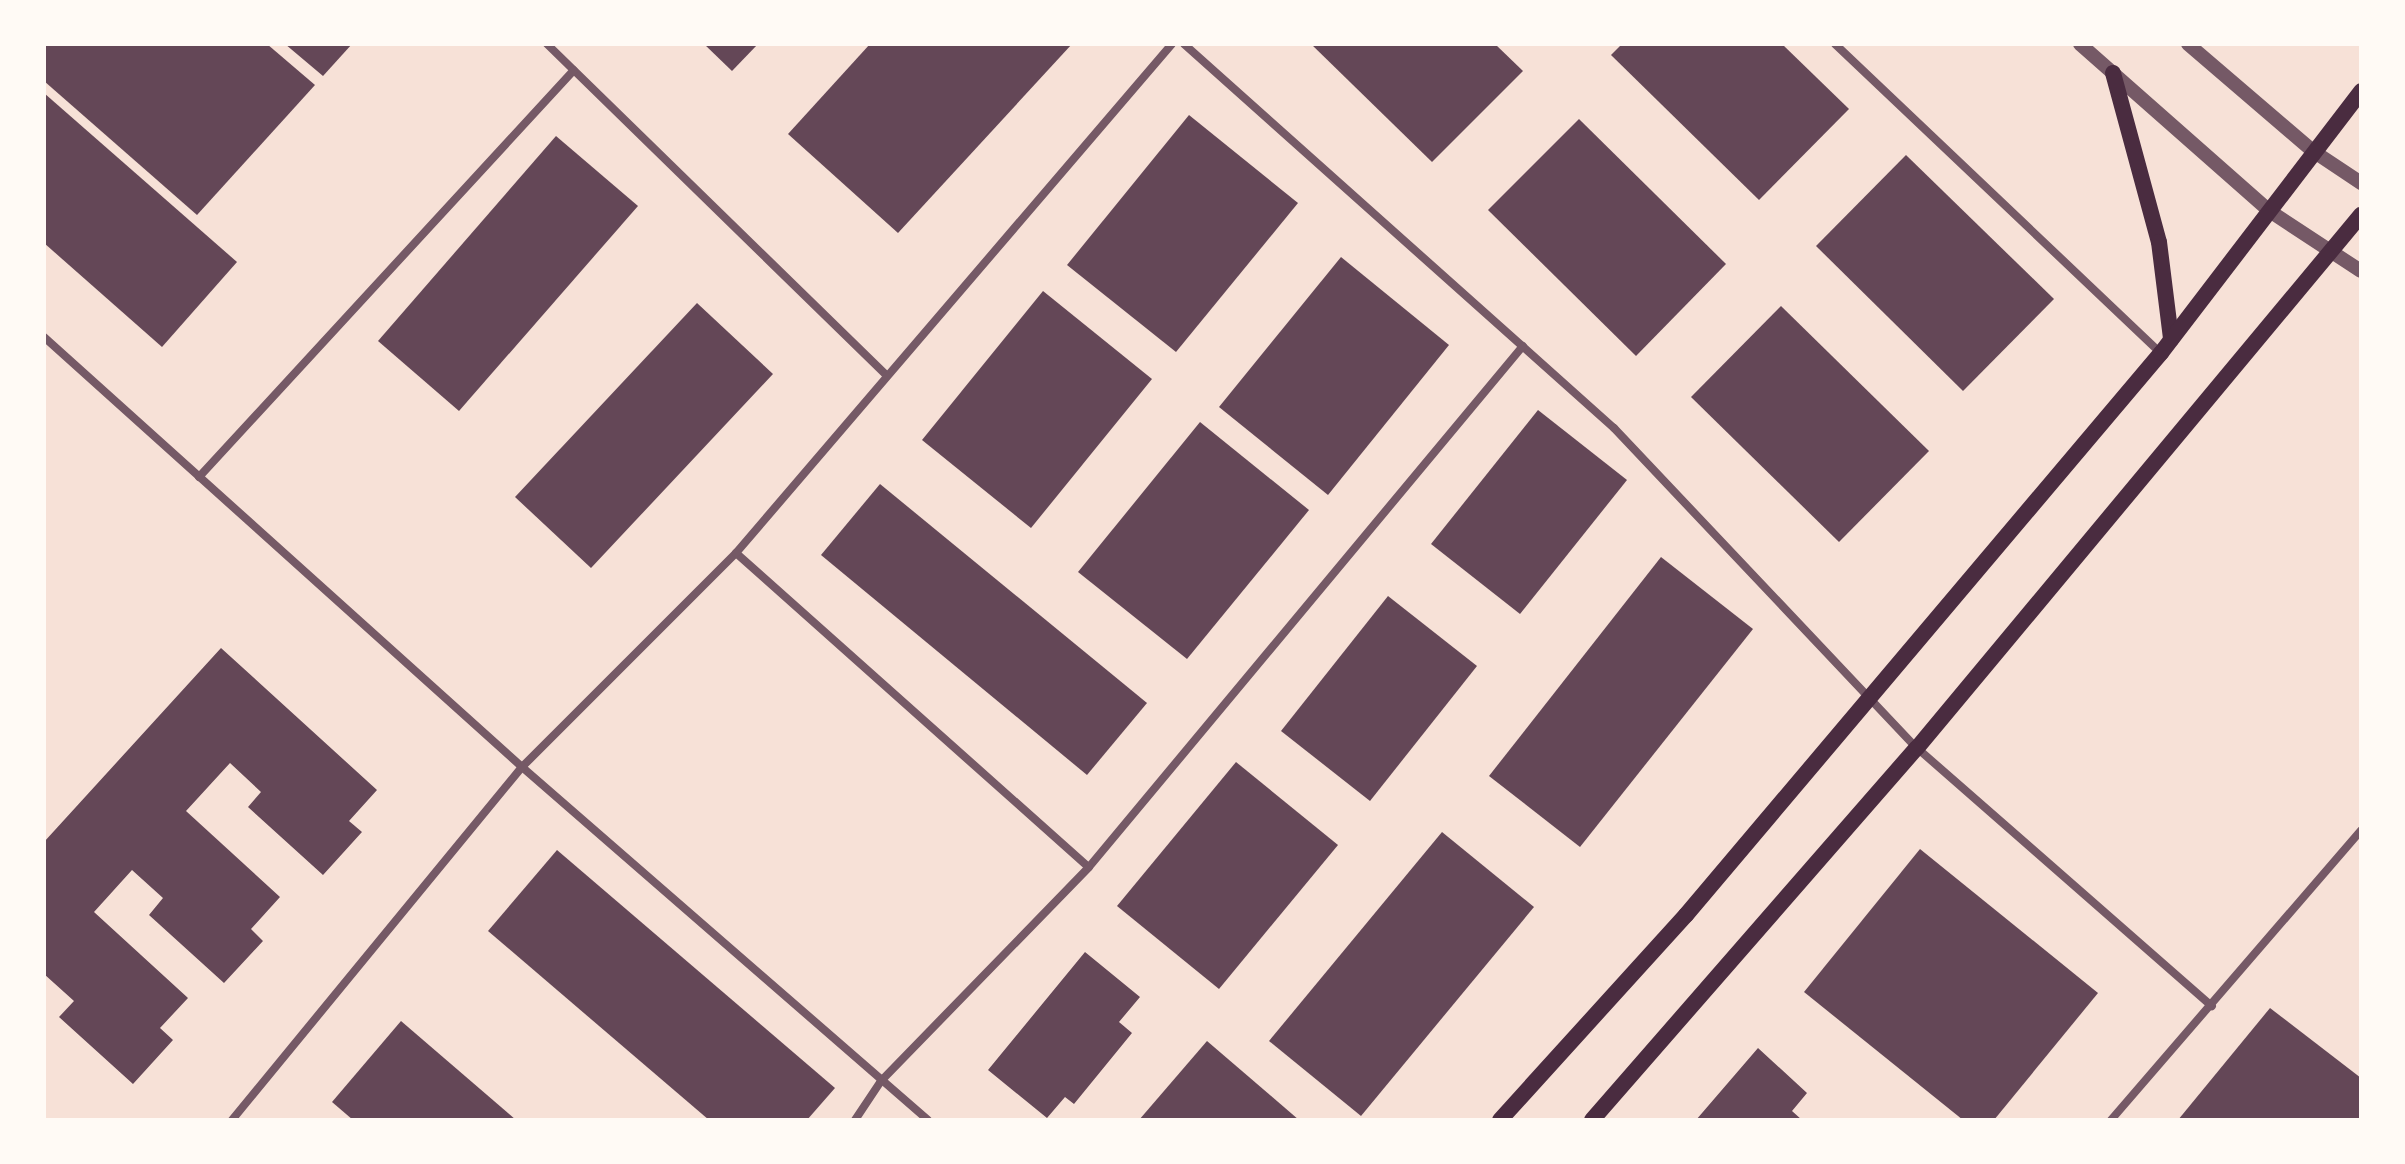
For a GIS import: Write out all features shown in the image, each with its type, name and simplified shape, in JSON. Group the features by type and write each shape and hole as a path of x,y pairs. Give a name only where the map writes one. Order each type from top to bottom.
{"main road":[{"path":"2113,73 2159,242 2166,346"},
{"path":"1500,1120 1686,915 2166,346 2361,91"},
{"path":"1592,1120 1917,748 2332,254 2361,215"}],"street":[{"path":"547,44 885,374"},
{"path":"233,1120 522,767 736,553 885,374 1172,44"},
{"path":"1184,44 1614,428 1917,748 2212,1006"},
{"path":"1835,44 2166,346"},
{"path":"2080,44 2268,210 2361,271"},
{"path":"2188,44 2313,151 2361,183"},
{"path":"199,477 574,70"},
{"path":"44,337 522,767 928,1120"},
{"path":"855,1120 881,1081 1089,867 1523,346"},
{"path":"736,553 1089,867"},
{"path":"2111,1120 2361,830"}],"building":[{"path":"44,44 267,44 315,85 197,215 44,81"},
{"path":"285,44 352,44 323,76"},
{"path":"704,44 758,44 732,71"},
{"path":"870,44 1072,44 898,233 788,134"},
{"path":"1311,44 1495,44 1523,71 1432,162"},
{"path":"1622,44 1782,44 1849,109 1759,200 1611,55"},
{"path":"44,93 237,262 162,347 44,243"},
{"path":"1189,115 1298,203 1176,352 1067,265"},
{"path":"1579,119 1726,264 1636,356 1488,210"},
{"path":"556,136 638,206 459,411 378,341"},
{"path":"1906,155 2054,299 1963,391 1816,246"},
{"path":"1341,257 1449,345 1328,495 1219,407"},
{"path":"1043,291 1152,379 1031,528 922,440"},
{"path":"697,303 773,374 591,568 515,497"},
{"path":"1781,306 1929,451 1839,542 1691,397"},
{"path":"1538,410 1627,480 1520,614 1431,544"},
{"path":"1200,422 1309,510 1187,659 1078,572"},
{"path":"880,484 1147,703 1087,775 821,555"},
{"path":"1661,557 1753,629 1580,847 1489,776"},
{"path":"1388,596 1477,666 1370,801 1281,731"},
{"path":"221,648 377,790 349,821 362,832 323,875 248,807 261,792 230,763 186,811 280,897 251,929 263,941 224,983 149,915 163,898 132,870 94,912 188,998 160,1028 173,1040 133,1084 59,1017 74,1001 44,974 44,842"},
{"path":"1236,762 1338,845 1219,989 1117,906"},
{"path":"1442,832 1534,907 1361,1116 1269,1041"},
{"path":"1920,849 2098,993 1994,1120 1963,1120 1804,992"},
{"path":"557,850 835,1088 807,1120 709,1120 488,931"},
{"path":"1085,952 1140,997 1119,1022 1132,1033 1074,1104 1065,1097 1047,1118 988,1070"},
{"path":"2270,1008 2361,1078 2361,1120 2178,1120"},
{"path":"401,1021 516,1120 353,1120 332,1102"},
{"path":"1207,1041 1299,1120 1139,1120"},
{"path":"1758,1048 1807,1093 1792,1111 1802,1120 1696,1120"}]}
